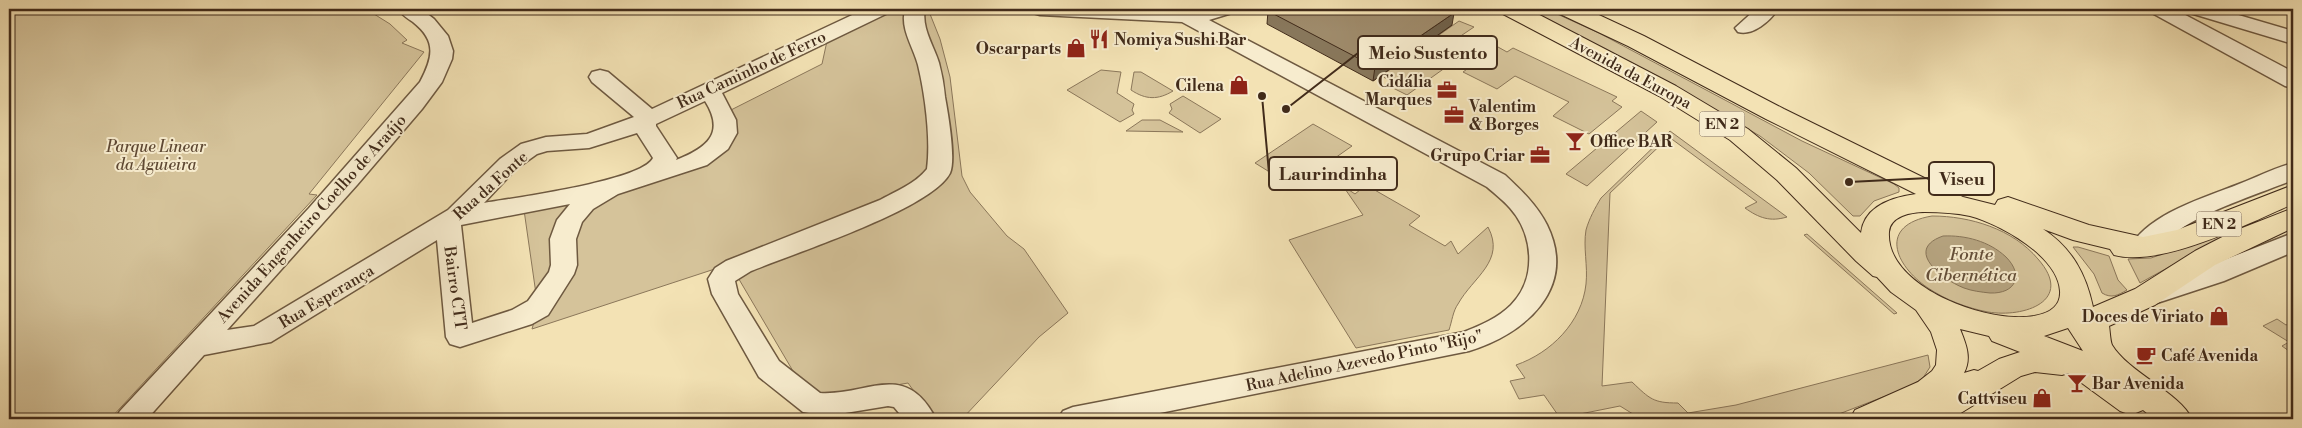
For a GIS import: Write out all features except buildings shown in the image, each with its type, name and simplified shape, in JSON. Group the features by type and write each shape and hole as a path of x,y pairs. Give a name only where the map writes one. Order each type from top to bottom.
{"main road":[{"name":"Avenida da Europa","path":"1511,9 1662,88 1736,133 1771,160 1856,245 1901,284"},
{"name":"Avenida da Europa","path":"1568,9 1962,206"},
{"path":"1791,122 1870,150 2067,228 2111,241 2143,247"},
{"name":"EN 2","path":"2143,247 2190,235 2293,194"},
{"path":"2143,247 2114,248 2097,245 1962,206 1931,202 1904,205 1886,214 1875,227 1874,245 1882,264 1901,284 1927,303 1959,317 2019,332 2073,360 2096,361 2123,373 2176,419"},
{"path":"1995,216 2026,231 2052,250 2068,272 2074,305 2096,361 2152,419"},
{"name":"EN 2","path":"2096,361 2093,322 2098,317 2147,294 2242,239 2293,217"},
{"path":"2074,305 2096,310 2147,294"},
{"path":"1866,419 1914,399 1944,382 1954,362 1952,346 1943,323 1927,303"},
{"path":"1964,396 2019,332 2051,323 2074,305"},
{"path":"1924,419 2013,366 2037,359 2076,367 2096,361"}],"street":[{"name":"Avenida Engenheiro Coelho de Araújo","path":"130,419 362,163 427,86 441,57 441,41 427,23 408,9"},
{"name":"Rua Caminho de Ferro","path":"648,117 880,9"},
{"path":"915,9 912,15 914,24 923,45 929,68 940,160 939,173 930,184 886,207 755,259 724,274 721,279 725,294 769,369 813,404 827,405 888,395 903,398 921,419"},
{"path":"1040,9 1186,16 1219,11 1228,19 1240,18 1252,51"},
{"path":"1745,28 1768,9"},
{"path":"2159,9 2293,81"},
{"path":"2197,9 2293,38"},
{"name":"Rua Adelino Azevedo Pinto \"Rijo\"","path":"1073,419 1469,341 1501,329 1525,310 1538,290 1543,271 1542,252 1538,234 1522,208 1504,187 1487,176 1186,16"},
{"path":"600,77 648,117"},
{"name":"Bairro CTT","path":"609,188 584,203 570,220 563,238 564,265 561,274 538,308 522,317 460,337 452,219 609,188 682,167 703,158 722,140 726,130 725,119 708,89"},
{"name":"Bairro CTT","path":"637,179 654,171 662,165 665,158 644,126 648,117"},
{"name":"Rua da Fonte","path":"452,219 508,164 529,149 546,144 588,141 601,138 627,129 648,117"},
{"path":"2143,247 2170,224 2194,211 2293,172"},
{"name":"Rua Esperança","path":"195,346 261,334 452,219"},
{"path":"2147,294 2215,274 2293,242"}],"green space":[{"name":"Parque Linear da Aguieira","path":"9,9 366,9 390,24 407,40 402,43 424,52 309,194 317,195 110,419 9,419"},
{"path":"891,9 930,14 940,39 950,77 962,176 970,192 1007,236 1024,249 1068,313 1039,337 962,419 934,419 908,383 810,400 730,264 532,329 538,308 524,210 710,152 723,114 822,64 827,41 847,29"},
{"path":"1527,9 1546,9 1599,33 1802,141 1894,184 1899,188 1899,192 1874,201 1860,216 1853,216 1809,173 1760,136 1664,80"},
{"path":"1459,21 1474,27 1431,56 1449,65 1407,95 1389,86 1394,82 1381,76"},
{"path":"1498,47 1507,52 1513,48 1617,97 1612,101 1622,107 1589,134 1553,116 1569,102 1515,76 1497,89 1463,72"},
{"path":"1101,70 1121,72 1117,93 1134,104 1132,110 1134,114 1120,122 1067,90"},
{"path":"1134,72 1141,72 1173,91 1152,98 1142,96 1131,90"},
{"path":"1183,96 1221,119 1200,133 1169,113 1172,109 1170,104"},
{"path":"1641,111 1657,122 1587,186 1566,174"},
{"path":"1142,120 1160,120 1183,132 1126,131"},
{"path":"1313,124 1352,146 1294,187 1255,163"},
{"path":"1670,131 1787,217 1765,218 1745,208 1757,202 1669,137 1610,193 1602,386 1632,382 1652,399 1678,403 1688,413 1736,405 1928,355 1930,367 1923,378 1909,387 1826,419 1641,419 1620,406 1560,418 1544,395 1519,399 1510,381 1525,378 1516,365 1541,353 1552,344 1563,334 1578,311 1586,284 1586,230 1601,198"},
{"path":"1366,185 1420,216 1409,225 1445,246 1451,241 1458,254 1488,227 1493,250 1490,259 1456,307 1449,330 1356,348 1289,240 1363,215 1343,186 1355,194"},
{"path":"1932,216 1961,218 1990,226 2016,240 2038,259 2048,274 2051,286 2048,296 2040,304 2029,309 2002,313 1988,312 1965,306 1949,300 1928,288 1916,279 1907,268 1900,257 1897,247 1898,237 1904,228 1915,221"},
{"path":"2245,225 2140,283 2128,259 2151,258"},
{"path":"1807,234 1897,313 1894,314 1804,235"},
{"path":"2073,247 2109,256 2118,280 2127,290 2112,296 2102,293 2094,274"},
{"path":"2277,319 2286,325 2293,322 2293,354 2282,346 2289,342 2263,326"}],"water":[{"name":"Fonte Cibernética","path":"1943,236 1976,240 1999,251 2012,264 2015,270 2016,277 2011,287 1999,292 1990,293 1967,289 1955,284 1938,272 1931,264 1926,249 1932,242"}],"place":[{"name":"Nomiya Sushi Bar","path":"1099,39"},
{"name":"Oscarparts","path":"1076,48"},
{"name":"Cilena","path":"1239,85"},
{"name":"Cidália Marques","path":"1447,90"},
{"name":"Laurindinha","path":"1262,96"},
{"name":"Meio Sustento","path":"1286,109"},
{"name":"Valentim & Borges","path":"1454,115"},
{"name":"Office BAR","path":"1575,141"},
{"name":"Grupo Criar","path":"1540,155"},
{"name":"Viseu","path":"1849,182"},
{"name":"Doces de Viriato","path":"2219,316"},
{"name":"Café Avenida","path":"2146,355"},
{"name":"Bar Avenida","path":"2077,383"},
{"name":"Cattviseu","path":"2042,398"}]}
